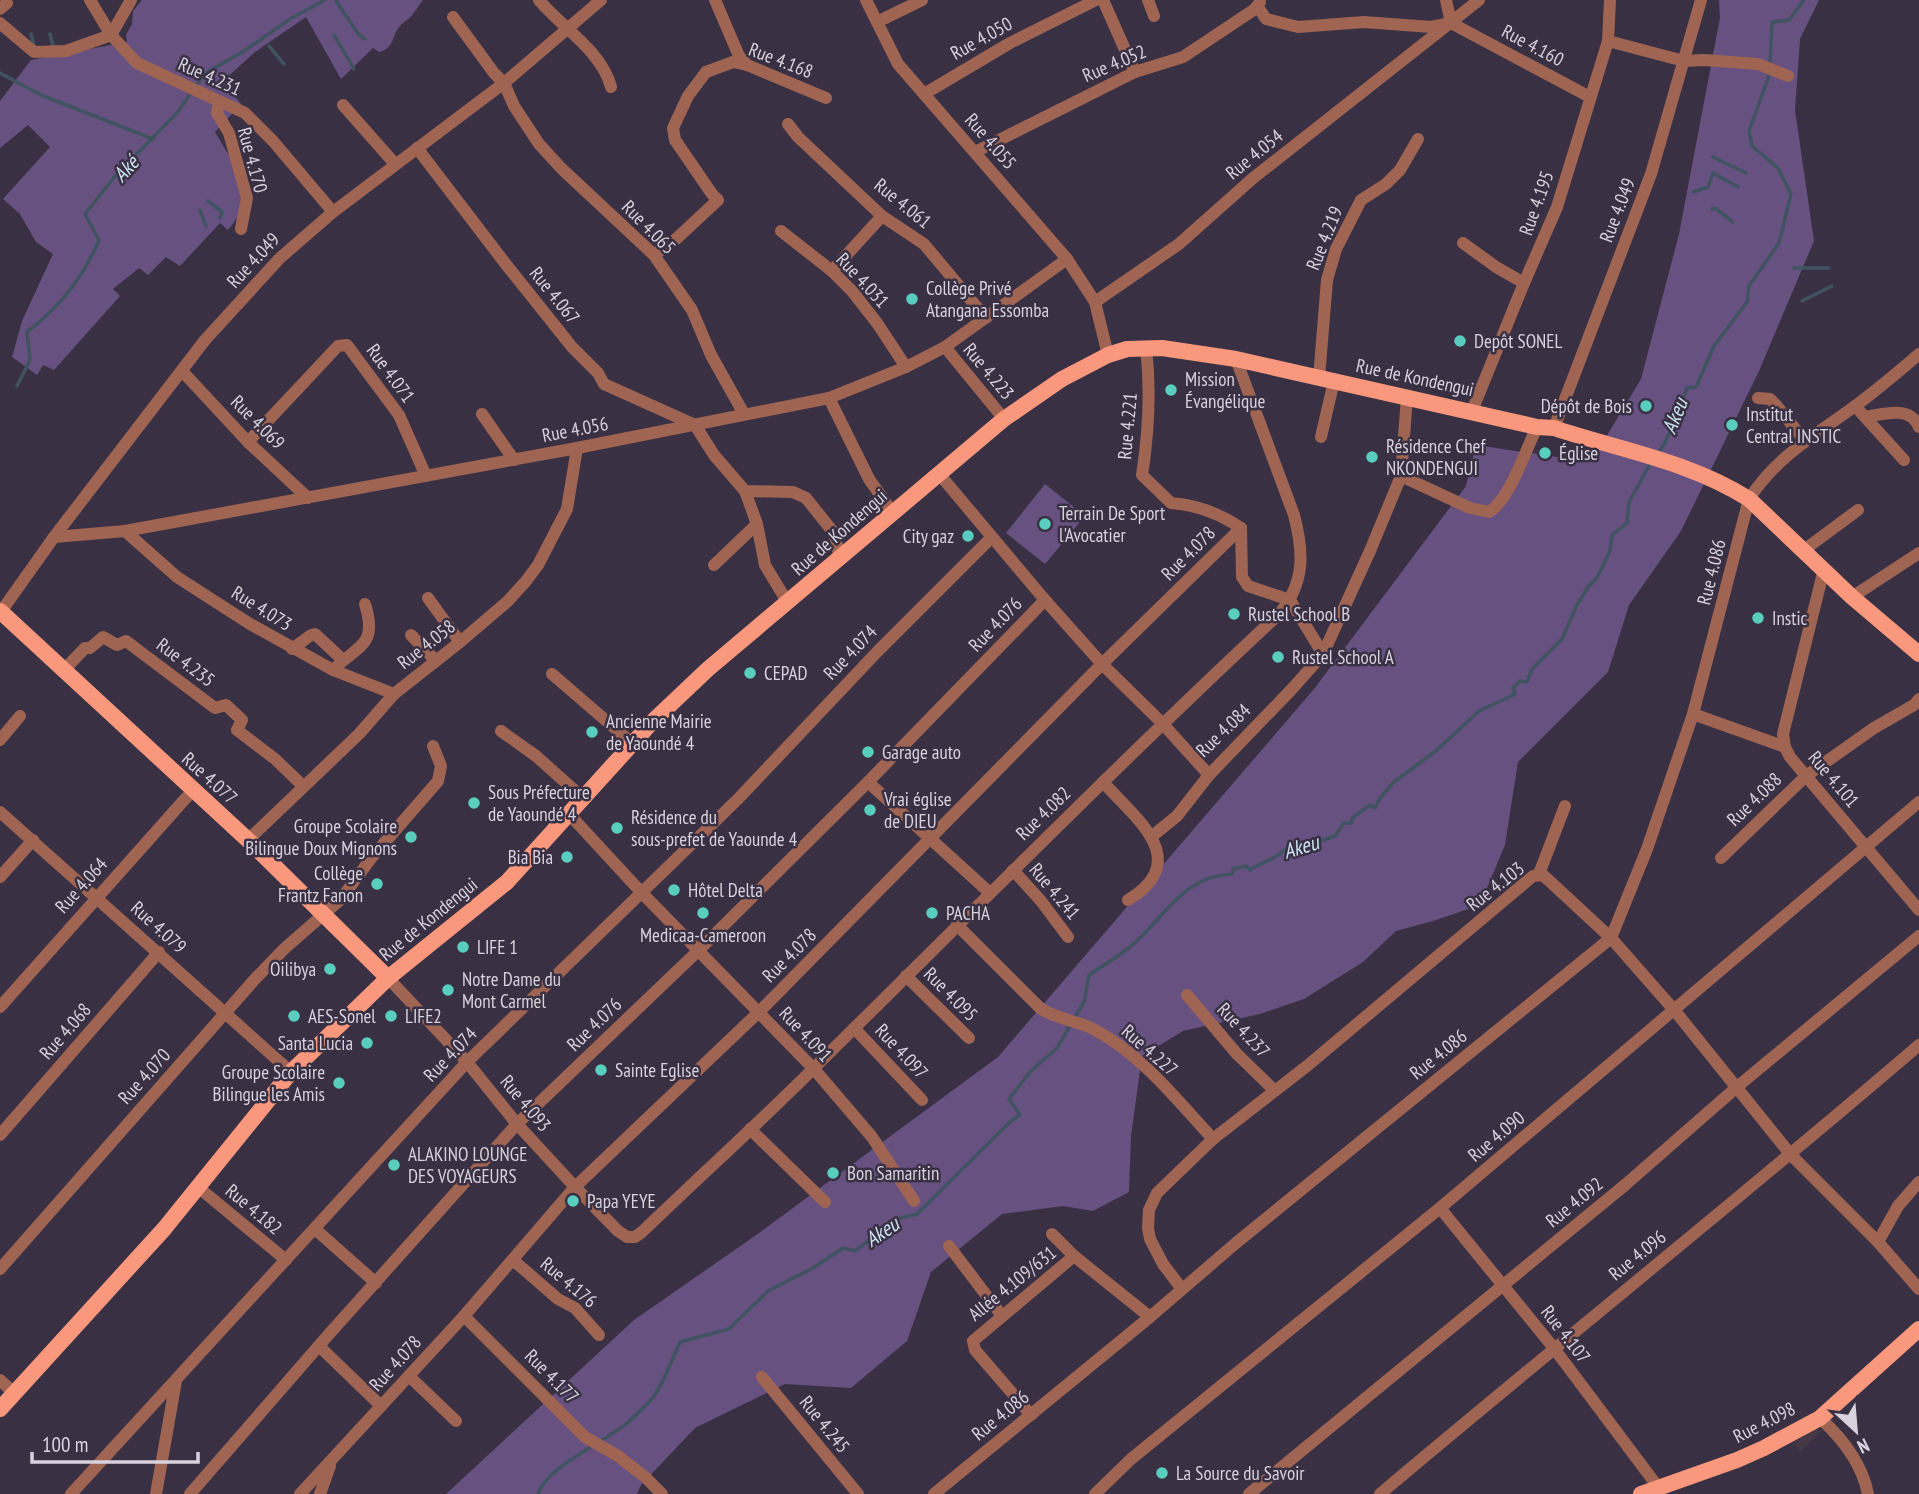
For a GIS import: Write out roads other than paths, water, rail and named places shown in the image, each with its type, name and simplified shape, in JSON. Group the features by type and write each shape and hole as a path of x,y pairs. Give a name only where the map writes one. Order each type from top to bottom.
{"main road":[{"name":"Rue de Kondengui","path":"0,1409 110,1290 291,1072 388,978 507,882 632,743 708,669 1004,419 1062,379 1108,355 1146,347 1236,359 1554,428 1673,463 1729,487 1749,499 1852,597 1919,654"},
{"name":"Rue 4.077","path":"0,612 248,841 388,978"},
{"name":"Rue 4.098","path":"1641,1494 1764,1448 1819,1418 1919,1329"}],"street":[{"path":"0,23 34,51 66,51 111,35 131,0"},
{"path":"539,0 568,27 601,65 609,77 611,87"},
{"name":"Rue 4.049","path":"0,612 205,340 280,258 333,212 504,83 601,0"},
{"path":"715,0 739,57 747,65"},
{"name":"Rue 4.055","path":"866,0 898,64 1067,259 1095,302"},
{"path":"877,22 922,0"},
{"name":"Rue 4.050","path":"924,94 1010,43 1096,0"},
{"path":"1103,0 1135,72"},
{"path":"1149,0 1154,16"},
{"path":"1259,3 1266,19 1298,27 1364,22 1431,27 1451,23 1446,0"},
{"name":"Rue 4.054","path":"1095,302 1180,244 1252,180 1479,0"},
{"name":"Rue 4.195","path":"1472,411 1554,217 1608,41 1610,0"},
{"name":"Rue 4.049","path":"1554,428 1651,174 1701,0"},
{"name":"Rue 4.052","path":"975,152 1135,72 1183,57 1259,3"},
{"name":"Rue 4.231","path":"94,6 111,35 137,63 244,113 273,141 333,212"},
{"name":"Rue 4.065","path":"453,17 504,83 513,106 539,144 654,255 692,310 711,355 744,414"},
{"name":"Rue 4.160","path":"1451,23 1590,97"},
{"path":"1608,41 1684,61 1758,64 1788,76"},
{"name":"Rue 4.168","path":"654,255 675,240 718,200 675,140 673,128 688,96 706,72 733,62 747,65 827,98"},
{"name":"Rue 4.170","path":"219,102 217,113 229,133 247,198 241,229"},
{"path":"342,105 395,164"},
{"name":"Rue 4.061","path":"788,124 882,216 924,244 986,318"},
{"name":"Rue 4.219","path":"1321,438 1327,379 1326,280 1336,249 1361,200 1386,184 1400,170 1418,139"},
{"name":"Rue 4.067","path":"417,148 564,337 598,373 604,384 695,425"},
{"path":"832,271 882,216"},
{"name":"Rue 4.031","path":"780,231 832,271 852,291 906,367"},
{"path":"1463,243 1524,283"},
{"name":"Rue 4.056","path":"54,537 125,531 577,449 829,398 906,367 945,347 1067,259"},
{"path":"1095,302 1108,355"},
{"name":"Rue 4.071","path":"248,442 338,346 347,345 399,415 426,476"},
{"name":"Rue 4.223","path":"945,347 1004,419"},
{"name":"Rue 4.221","path":"1146,347 1151,396 1142,475 1171,503 1190,504 1222,515 1241,528"},
{"path":"1749,499 1763,478 1780,460 1855,406 1919,354"},
{"name":"Rue 4.082","path":"642,1232 814,1069 1162,723 1279,614 1290,600 1301,567 1300,538 1236,359"},
{"name":"Rue 4.069","path":"183,372 248,442 308,498"},
{"name":"Rue 4.084","path":"940,475 991,538 1102,664 1162,723 1209,775 1323,654 1401,476 1407,397"},
{"path":"829,398 869,479 893,513"},
{"path":"1758,398 1770,399 1805,441"},
{"path":"1855,406 1904,460"},
{"path":"1865,417 1903,412 1912,416 1919,427"},
{"path":"482,414 514,460"},
{"path":"695,425 714,455 745,491 757,524 765,565 788,603"},
{"path":"1401,476 1470,508 1489,512 1497,508 1507,493 1537,426"},
{"name":"Rue 4.058","path":"248,841 359,734 394,694 508,601 538,565 567,509 577,449"},
{"path":"745,491 793,492 806,498 834,533 840,558"},
{"name":"Rue 4.086","path":"934,1494 1611,937 1647,849 1693,714 1749,499"},
{"path":"1804,550 1858,510"},
{"path":"714,565 757,524"},
{"name":"Rue 4.078","path":"1241,528 1242,577 1248,586 1290,600"},
{"name":"Rue 4.078","path":"300,1494 464,1316 575,1187 759,1012 1102,664 1241,528"},
{"name":"Rue 4.073","path":"125,531 177,577 292,649 333,670 394,694"},
{"name":"Rue 4.074","path":"71,1494 467,1062 738,799 877,652 991,538"},
{"path":"1852,597 1919,553"},
{"name":"Rue 4.101","path":"1824,569 1783,734 1785,747 1919,911"},
{"path":"428,598 460,642"},
{"name":"Rue 4.076","path":"190,1494 517,1124 699,950 1045,600"},
{"path":"1290,600 1323,654"},
{"path":"333,670 368,637 371,628 365,604"},
{"path":"292,649 315,634 343,660"},
{"path":"411,635 436,662"},
{"name":"Rue 4.235","path":"63,671 85,648 90,648 103,637 117,645 126,641 215,708 226,705 242,720 237,730 275,759 303,786"},
{"path":"552,674 632,743"},
{"name":"Rue 4.088","path":"1721,858 1806,776 1874,728 1914,705 1919,699"},
{"path":"1693,714 1785,747"},
{"path":"0,740 20,716"},
{"path":"501,731 537,756 583,798"},
{"name":"Rue 4.070","path":"0,1269 225,1012 284,949 341,899 372,857 438,781 441,765 433,746"},
{"path":"1151,837 1177,816 1209,775"},
{"path":"868,782 990,893"},
{"path":"1103,782 1151,837 1160,859 1158,870 1150,884 1128,900"},
{"name":"Rue 4.064","path":"0,1007 193,790"},
{"name":"Rue 4.090","path":"1095,1494 1152,1442 1440,1208 1919,802"},
{"path":"1539,874 1565,806"},
{"name":"Rue 4.079","path":"0,812 291,1072"},
{"name":"Rue 4.091","path":"569,814 641,892 814,1069 872,1137 915,1201"},
{"path":"0,877 33,840"},
{"name":"Rue 4.241","path":"1013,870 1068,937"},
{"name":"Rue 4.103","path":"1182,1289 1153,1247 1147,1228 1149,1210 1157,1193 1213,1139 1307,1066 1533,876 1539,874 1611,937 1675,1011 1791,1155 1878,1242 1919,1289"},
{"name":"Rue 4.227","path":"957,926 1040,1009 1055,1017 1095,1030 1128,1052 1213,1139"},
{"name":"Rue 4.092","path":"1249,1494 1625,1185 1737,1087 1919,936"},
{"name":"Rue 4.068","path":"0,1135 159,952"},
{"name":"Rue 4.095","path":"906,976 968,1038"},
{"name":"Rue 4.093","path":"388,978 467,1062 517,1124 618,1231 627,1237 635,1237 642,1232"},
{"name":"Rue 4.237","path":"1187,995 1230,1046 1274,1090"},
{"name":"Rue 4.097","path":"854,1028 922,1100"},
{"name":"Rue 4.096","path":"1380,1494 1553,1348 1791,1155 1919,1045"},
{"path":"750,1129 825,1202"},
{"path":"1878,1242 1898,1206 1919,1182"},
{"name":"Rue 4.182","path":"198,1187 286,1260"},
{"name":"Rue 4.107","path":"1440,1208 1553,1348 1658,1487"},
{"path":"315,1229 376,1283"},
{"path":"1052,1234 1074,1256"},
{"path":"948,1246 1002,1315"},
{"name":"Allée 4.109/631","path":"1031,1415 973,1346 977,1336 1002,1315 1074,1256 1150,1317"},
{"name":"Rue 4.176","path":"513,1260 558,1299 575,1308 599,1335"},
{"name":"Rue 4.177","path":"464,1316 580,1432 618,1456 662,1494"},
{"path":"318,1346 382,1406"},
{"path":"409,1376 456,1421"},
{"name":"Rue 4.245","path":"762,1377 858,1494"},
{"path":"0,1380 14,1393"},
{"path":"156,1494 176,1381"},
{"path":"1819,1418 1852,1453 1861,1469 1868,1494"},
{"path":"320,1494 331,1462"}],"waterway":[{"name":"Aké","path":"17,386 30,360 27,332 60,302 86,267 99,240 85,214 116,175 177,113 204,74 325,0"},
{"name":"Akeu","path":"1770,65 1772,22 1789,20 1804,0"},
{"path":"336,1 359,35 365,39"},
{"path":"31,34 34,46"},
{"path":"50,34 54,49"},
{"path":"334,35 354,69"},
{"path":"269,46 284,64"},
{"path":"0,73 41,95 153,139"},
{"name":"Akeu","path":"1658,453 1665,443 1687,388 1696,387 1714,346 1747,302 1749,286 1779,243 1791,194 1778,168 1752,146 1749,131 1770,73"},
{"path":"1713,157 1746,173"},
{"path":"1693,192 1708,187 1713,173 1738,187"},
{"path":"208,201 222,212 220,218"},
{"path":"1712,209 1715,208 1733,222"},
{"path":"200,210 206,226"},
{"path":"1794,268 1829,268"},
{"path":"1802,301 1832,286"},
{"name":"Akeu","path":"538,1494 552,1474 617,1430 649,1402 662,1383 680,1342 729,1329 768,1291 813,1268 843,1248 855,1251 897,1219 917,1214 1020,1115 1009,1099 1030,1072 1057,1048 1084,1002 1089,975 1130,947 1187,891 1200,882 1232,874 1233,869 1246,866 1250,870 1284,850 1294,851 1335,836 1344,823 1352,823 1352,818 1370,805 1375,808 1394,782 1437,750 1479,711 1515,694 1513,688 1520,681 1527,682 1532,669 1562,639 1577,605 1597,578 1610,551 1612,535 1627,523 1629,502 1651,462"}],"place":[{"name":"Collège Privé Atangana Essomba","path":"912,299"},
{"name":"Depôt SONEL","path":"1460,341"},
{"name":"Mission Évangélique","path":"1171,390"},
{"name":"Dépôt de Bois","path":"1646,406"},
{"name":"Institut Central INSTIC","path":"1732,425"},
{"name":"Église","path":"1545,453"},
{"name":"Résidence Chef NKONDENGUI","path":"1372,457"},
{"name":"Terrain De Sport l'Avocatier","path":"1045,524"},
{"name":"City gaz","path":"968,536"},
{"name":"Rustel School B","path":"1234,614"},
{"name":"Instic","path":"1758,618"},
{"name":"Rustel School A","path":"1278,657"},
{"name":"CEPAD","path":"750,673"},
{"name":"Ancienne Mairie de Yaoundé 4","path":"592,732"},
{"name":"Garage auto","path":"868,752"},
{"name":"Sous Préfecture de Yaoundé 4","path":"474,803"},
{"name":"Vrai église de DIEU","path":"870,810"},
{"name":"Résidence du sous-prefet de Yaounde 4","path":"617,828"},
{"name":"Groupe Scolaire Bilingue Doux Mignons","path":"411,837"},
{"name":"Bia Bia","path":"567,857"},
{"name":"Collège Frantz Fanon","path":"377,884"},
{"name":"Hôtel Delta","path":"674,890"},
{"name":"Medicaa-Cameroon","path":"703,913"},
{"name":"PACHA","path":"932,913"},
{"name":"LIFE 1","path":"463,947"},
{"name":"Oilibya","path":"330,969"},
{"name":"Notre Dame du Mont Carmel","path":"448,990"},
{"name":"AES-Sonel","path":"294,1016"},
{"name":"LIFE2","path":"391,1016"},
{"name":"Santa Lucia","path":"367,1043"},
{"name":"Sainte Eglise","path":"601,1070"},
{"name":"Groupe Scolaire Bilingue les Amis","path":"339,1083"},
{"name":"ALAKINO LOUNGE DES VOYAGEURS","path":"394,1165"},
{"name":"Bon Samaritin","path":"833,1173"},
{"name":"Papa YEYE","path":"573,1201"},
{"name":"La Source du Savoir","path":"1162,1473"}]}
